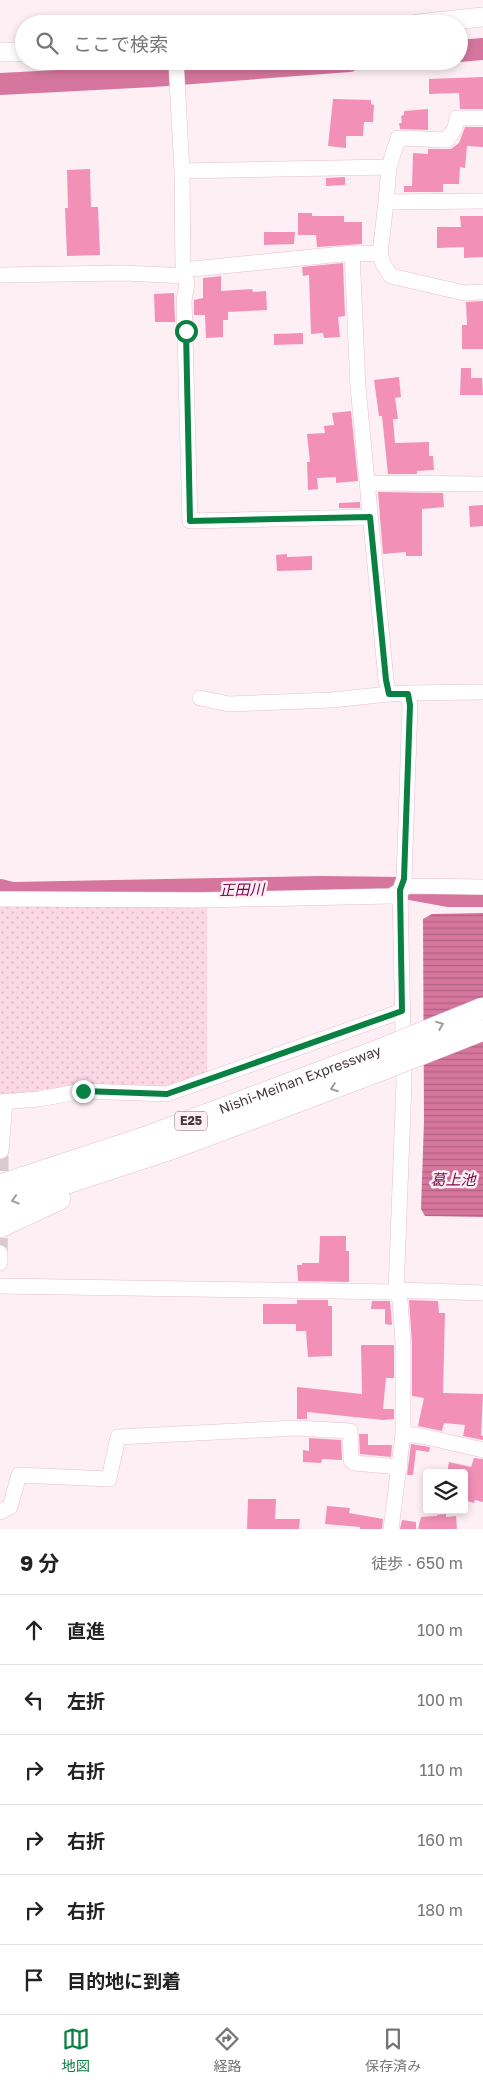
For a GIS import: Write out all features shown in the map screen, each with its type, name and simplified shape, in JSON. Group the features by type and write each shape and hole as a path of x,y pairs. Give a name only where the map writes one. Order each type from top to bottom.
{"highway":[{"name":"Nishi-Meihan Expressway","path":"0,1185 146,1137 379,1050 483,1008"},
{"name":"Nishi-Meihan Expressway","path":"0,1205 174,1148 483,1030"},
{"path":"0,1178 146,1137"},
{"path":"0,1227 174,1148"}],"main road":[{"path":"468,19 483,17"},
{"path":"0,52 15,52"}],"street":[{"path":"176,70 187,283 184,300 190,521 370,517"},
{"path":"483,118 457,118 455,128 447,140 398,138 389,167 380,254 383,264 391,276 464,293 483,292"},
{"path":"182,171 389,167"},
{"path":"386,202 483,200"},
{"path":"0,275 185,273 352,253 380,254"},
{"path":"352,253 358,387 386,680 389,694"},
{"path":"368,484 483,484"},
{"path":"200,698 229,704 332,700 389,694 483,692"},
{"path":"392,1529 403,1434 403,1344 400,1300 396,1292 404,1082 400,890 404,879 410,705 408,694"},
{"path":"0,899 202,900 381,897 391,896 408,886 483,887"},
{"path":"1,1151 3,1102 83,1091 167,1094 402,1011"},
{"path":"0,1252 0,1262"},
{"path":"0,1286 396,1292 401,1290 483,1293"},
{"path":"0,1512 10,1508 19,1475 109,1479 118,1437 296,1428 350,1431 351,1460 354,1463 400,1467"},
{"path":"403,1434 422,1436 483,1450"}],"shaded area":[{"path":"0,901 207,904 207,1073 162,1087 67,1086 31,1092 0,1094"}],"water":[{"name":"葛上池","path":"483,913 483,1217 425,1216 421,1209 424,1121 423,919 432,914"}],"building":[{"path":"483,77 483,109 460,109 459,93 429,94 429,79"},
{"path":"333,99 371,100 371,104 374,105 373,122 364,122 363,136 346,136 346,148 328,146"},
{"path":"428,109 428,130 400,129 399,123 402,123 401,116 404,115 404,111"},
{"path":"465,127 483,127 483,147 467,146 465,168 460,167 459,184 443,184 443,192 404,192 404,186 412,186 413,153 428,154 428,149 451,149 459,143"},
{"path":"90,169 91,207 98,207 100,255 67,256 65,208 68,208 67,170"},
{"path":"345,177 345,185 326,186 326,178"},
{"path":"298,213 312,213 312,216 344,216 344,222 362,222 362,244 317,247 316,235 298,235"},
{"path":"460,216 483,216 483,257 464,258 464,247 437,248 437,227 461,227"},
{"path":"264,232 295,232 294,244 264,245"},
{"path":"343,263 345,316 338,317 340,337 324,338 323,333 311,334 309,275 303,276 302,267"},
{"path":"221,276 221,291 252,289 253,292 266,291 267,310 228,312 228,320 223,320 223,337 206,338 205,315 194,315 194,300 203,298 203,278"},
{"path":"174,293 175,322 155,322 154,294"},
{"path":"483,301 483,349 462,349 462,325 467,325 466,302"},
{"path":"303,333 303,344 274,345 274,334"},
{"path":"461,368 471,368 471,378 482,378 483,395 460,395"},
{"path":"399,377 401,397 395,398 398,419 393,419 395,443 429,442 429,456 433,456 434,470 417,471 417,474 388,474 382,416 379,416 374,380"},
{"path":"351,411 358,481 336,483 336,477 317,478 318,489 308,490 307,462 310,462 307,434 325,433 324,426 334,425 332,413"},
{"path":"378,492 443,493 444,507 422,509 422,556 406,556 406,552 383,554"},
{"path":"360,502 360,508 339,508 339,503"},
{"path":"483,505 483,526 470,527 469,506"},
{"path":"287,554 287,557 312,556 312,570 277,571 276,555"},
{"path":"320,1236 346,1236 346,1251 349,1251 349,1282 298,1281 297,1265 302,1265 302,1263 319,1263"},
{"path":"297,1300 328,1300 328,1306 332,1306 332,1356 308,1357 306,1331 296,1331 296,1324 263,1324 263,1304 297,1304"},
{"path":"409,1300 438,1301 439,1313 445,1313 443,1393 483,1394 481,1435 483,1440 463,1436 465,1425 444,1423 442,1431 418,1426 424,1398 412,1396 412,1343"},
{"path":"372,1301 390,1301 392,1325 385,1324 385,1309 371,1309"},
{"path":"361,1345 394,1345 394,1378 386,1378 383,1409 394,1409 394,1419 383,1420 307,1412 307,1419 297,1419 297,1387 362,1394"},
{"path":"359,1434 368,1434 368,1445 392,1445 391,1457 360,1454"},
{"path":"309,1438 341,1440 342,1460 322,1459 321,1463 303,1462 303,1450 309,1451"},
{"path":"411,1444 430,1447 429,1452 416,1450 413,1475 407,1475"},
{"path":"474,1458 483,1459 483,1502 475,1500 474,1503 468,1501 468,1469 448,1469 449,1462 471,1467"},
{"path":"248,1499 276,1499 275,1519 300,1519 299,1529 247,1529"},
{"path":"327,1506 350,1508 349,1513 383,1519 382,1529 360,1529 360,1527 325,1524"},
{"path":"446,1514 446,1517 456,1516 457,1529 418,1529 421,1517"},
{"path":"402,1520 416,1522 416,1529 400,1529"}],"waterway":[{"path":"468,50 483,49"},
{"path":"0,84 231,70"},
{"name":"正田川","path":"0,890 12,893 321,887 404,888 448,896 483,896"}],"tunnel":[{"path":"1,1151 1,1194"},
{"path":"0,1253 1,1217"}],"route":[{"path":"83,1091 167,1094 402,1011 400,890 404,879 410,705 408,694 389,694 386,680 370,517 190,521 186,331"}]}
